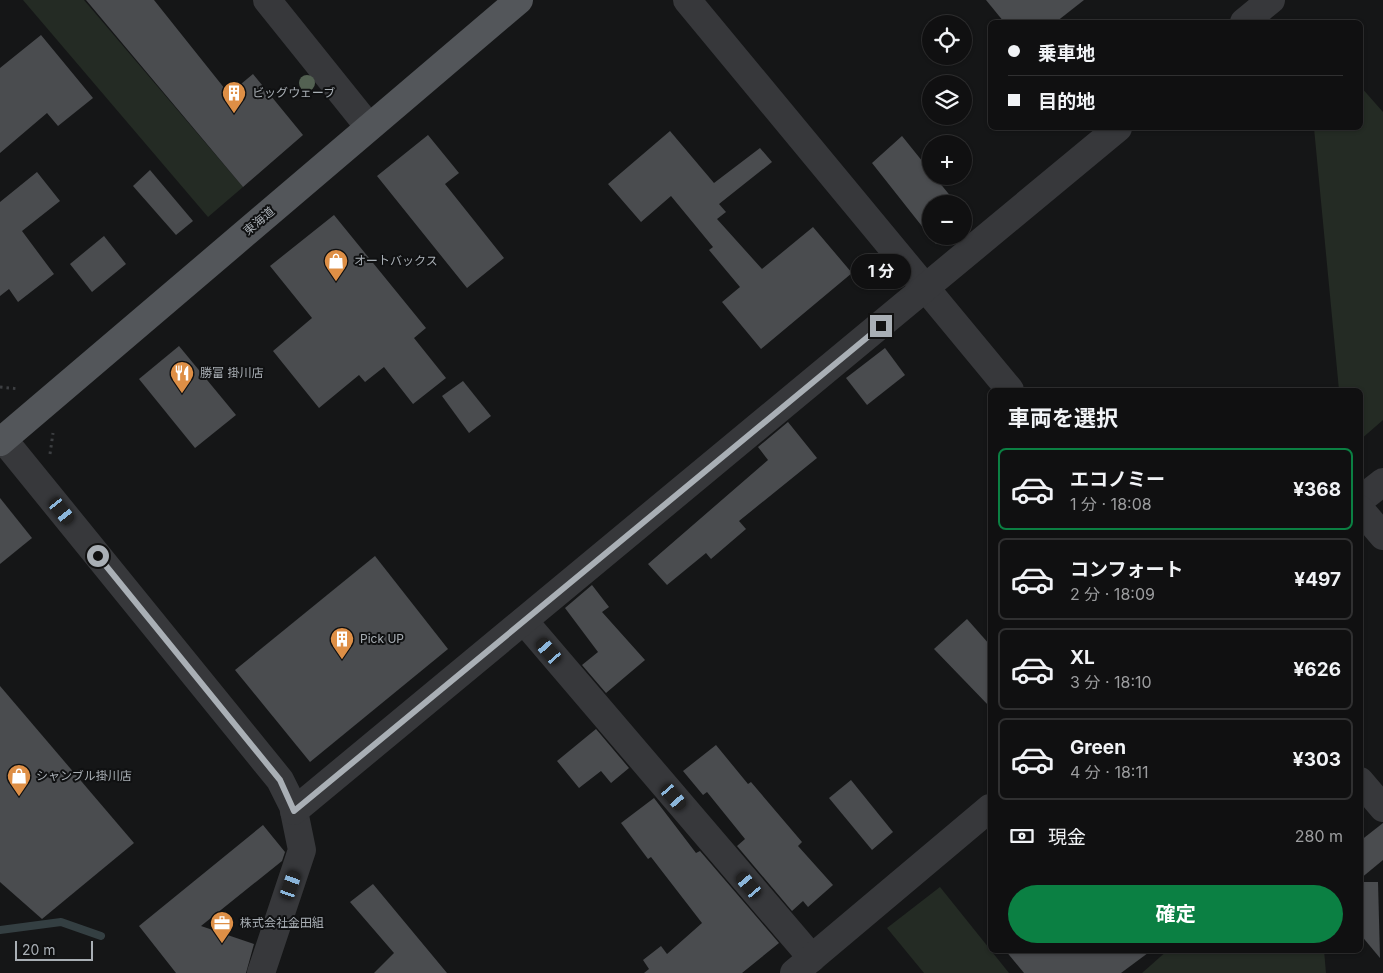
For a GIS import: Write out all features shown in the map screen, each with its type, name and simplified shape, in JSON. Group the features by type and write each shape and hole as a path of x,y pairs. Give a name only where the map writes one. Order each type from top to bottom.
{"main road":[{"name":"東海道","path":"2,440 519,0"}],"street":[{"path":"267,0 369,127"},
{"path":"687,0 1008,388"},
{"path":"1246,20 1271,0"},
{"path":"294,811 1116,130"},
{"path":"2,440 280,780 294,811 302,850 261,973"},
{"path":"1363,498 1383,482"},
{"path":"1363,512 1383,536"},
{"path":"524,621 803,966 988,810"},
{"path":"1363,785 1383,808"}],"shaded area":[{"path":"23,0 84,0 243,187 208,217"},
{"path":"1363,89 1383,112 1383,420 1363,437 1363,388 1339,388 1314,130 1363,130"},
{"path":"940,887 988,947 988,953 993,953 1009,973 924,973 887,928"},
{"path":"1165,953 1324,953 1326,973 1142,973"}],"building":[{"name":"ビッグウェーブ","path":"86,0 154,0 229,94 253,74 303,135 243,187"},
{"path":"986,0 1084,0 1059,20 1002,20"},
{"path":"41,35 93,98 58,126 47,113 0,153 0,68"},
{"path":"670,131 714,183 760,148 772,162 719,204 726,212 717,219 762,269 813,227 852,273 761,349 722,302 740,287 709,250 713,247 671,196 641,222 608,184"},
{"path":"428,135 459,173 445,184 504,258 467,288 377,176"},
{"path":"902,136 922,161 922,185 941,185 950,195 922,195 922,226 872,163"},
{"path":"150,170 193,221 176,235 133,186"},
{"path":"37,172 60,201 22,231 54,274 18,302 9,289 0,296 0,202"},
{"path":"334,215 426,328 414,338 446,378 413,404 384,367 365,382 359,375 319,408 273,351 312,318 270,266"},
{"path":"104,236 126,264 92,292 70,264"},
{"path":"179,346 236,415 195,448 139,379"},
{"path":"885,348 905,375 867,405 846,378"},
{"path":"463,381 491,416 469,433 442,396"},
{"path":"788,422 817,458 739,521 746,529 711,559 706,553 667,585 648,564 768,460 758,447"},
{"path":"0,498 32,538 0,564"},
{"name":"Pick UP","path":"375,556 448,649 310,762 235,670"},
{"path":"592,585 609,607 602,612 645,660 606,693 582,665 598,652 565,608"},
{"path":"967,619 988,643 988,705 934,649"},
{"path":"0,686 134,843 42,919 0,882"},
{"path":"596,729 629,768 611,783 601,771 579,788 557,761"},
{"path":"716,745 748,784 751,782 802,842 798,846 833,885 808,907 803,901 792,911 737,846 745,839 707,792 703,795 683,771"},
{"path":"851,780 893,832 872,850 829,798"},
{"path":"654,798 696,853 700,851 779,943 742,973 644,973 649,969 643,960 661,946 667,954 702,923 651,857 648,859 621,823"},
{"path":"1383,823 1383,860 1363,877 1363,839"},
{"path":"263,825 285,852 282,861 201,926 254,944 246,973 176,973 139,926"},
{"path":"1363,882 1378,882 1380,958 1363,938"},
{"path":"373,884 447,973 374,973 394,953 350,902"},
{"path":"1007,953 1148,953 1121,973 1024,973"}],"waterway":[{"path":"0,930 61,922 101,936"}],"place":[{"name":"ビッグウェーブ","path":"234,114"},
{"name":"オートバックス","path":"336,282"},
{"name":"勝富 掛川店","path":"182,394"},
{"name":"Pick UP","path":"342,660"},
{"name":"シャンブル掛川店","path":"19,797"},
{"name":"株式会社金田組","path":"222,944"}],"route":[{"path":"98,556 280,780 294,811 881,326"}]}
